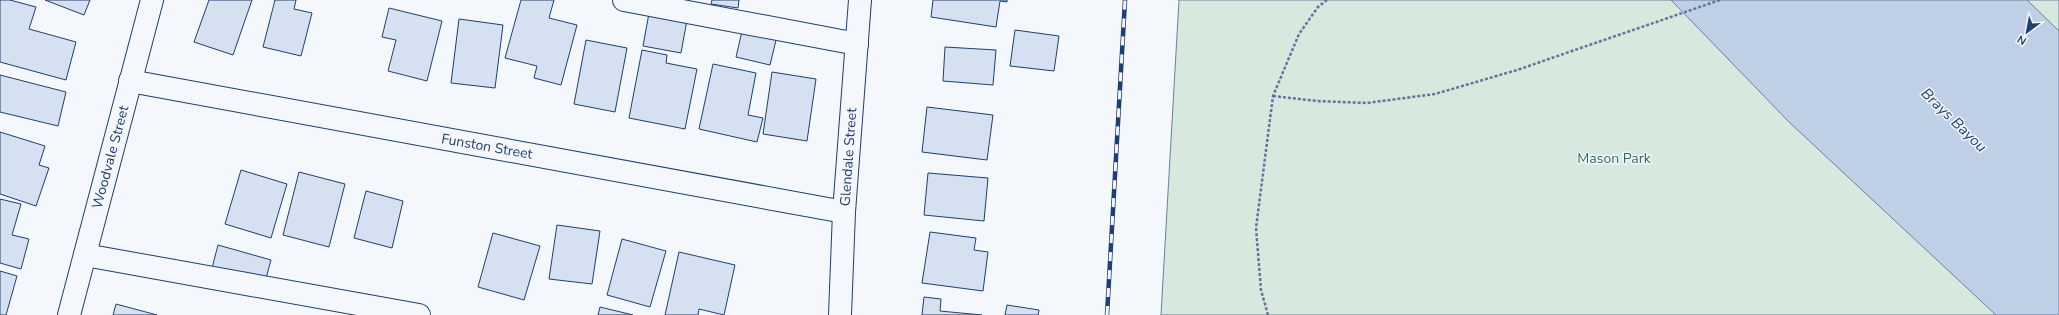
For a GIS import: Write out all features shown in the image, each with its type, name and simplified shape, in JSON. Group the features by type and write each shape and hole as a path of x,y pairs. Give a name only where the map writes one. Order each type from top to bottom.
{"street":[{"name":"Woodvale Street","path":"69,315 152,0"},
{"path":"624,0 857,44"},
{"name":"Glendale Street","path":"840,315 844,212 860,0"},
{"name":"Funston Street","path":"130,81 844,212"},
{"path":"85,255 419,315"}],"path":[{"path":"1268,315 1261,290 1256,228 1273,96 1299,34 1318,7 1327,0"},
{"path":"1273,96 1317,101 1367,103 1435,94 1516,70 1720,0"}],"green space":[{"name":"Mason Park","path":"1179,0 2059,0 2059,315 1161,315"}],"water":[{"name":"Brays Bayou","path":"1671,0 2027,0 2059,31 2059,315 1996,315 1789,122"}],"building":[{"path":"0,0 10,0 36,7 29,29 76,42 66,80 0,62"},
{"path":"45,0 90,0 84,15"},
{"path":"209,0 252,0 233,55 194,42"},
{"path":"275,0 296,0 294,9 312,13 301,56 263,47"},
{"path":"521,0 554,0 549,18 577,25 561,85 534,78 537,66 505,58"},
{"path":"712,0 739,0 738,8 711,4"},
{"path":"933,0 1007,0 1007,2 1000,1 996,27 931,17"},
{"path":"389,8 442,21 427,81 388,71 396,40 382,37"},
{"path":"649,13 687,20 681,53 643,46"},
{"path":"459,19 503,25 495,88 451,83"},
{"path":"743,27 777,36 770,65 736,57"},
{"path":"1015,30 1059,36 1054,71 1010,66"},
{"path":"586,40 627,48 615,112 574,104"},
{"path":"945,47 996,50 993,85 943,81"},
{"path":"642,50 667,55 666,63 697,69 685,129 629,118"},
{"path":"713,64 756,73 748,115 763,118 757,142 699,129"},
{"path":"772,72 816,79 807,141 763,134"},
{"path":"0,75 66,92 58,126 0,112"},
{"path":"927,107 993,115 987,160 922,152"},
{"path":"0,132 45,146 39,165 49,168 36,206 0,194"},
{"path":"241,170 287,184 271,238 225,224"},
{"path":"299,172 345,184 329,247 283,235"},
{"path":"928,173 988,178 984,221 924,215"},
{"path":"366,191 403,201 392,248 354,238"},
{"path":"0,199 21,204 12,235 29,239 21,269 0,263"},
{"path":"557,225 600,231 592,284 549,279"},
{"path":"930,232 976,238 974,250 988,252 983,291 922,283"},
{"path":"493,233 540,246 524,300 478,287"},
{"path":"622,239 666,251 650,307 607,295"},
{"path":"218,245 271,260 265,282 212,268"},
{"path":"679,252 735,265 724,315 699,309 698,315 665,315"},
{"path":"0,271 17,276 6,315 0,315"},
{"path":"924,297 941,299 940,311 982,315 922,315"},
{"path":"116,304 157,315 113,315"},
{"path":"1007,305 1039,310 1038,315 1005,315"},
{"path":"600,307 633,315 598,315"}],"railway":[{"path":"1107,315 1125,0"}]}
